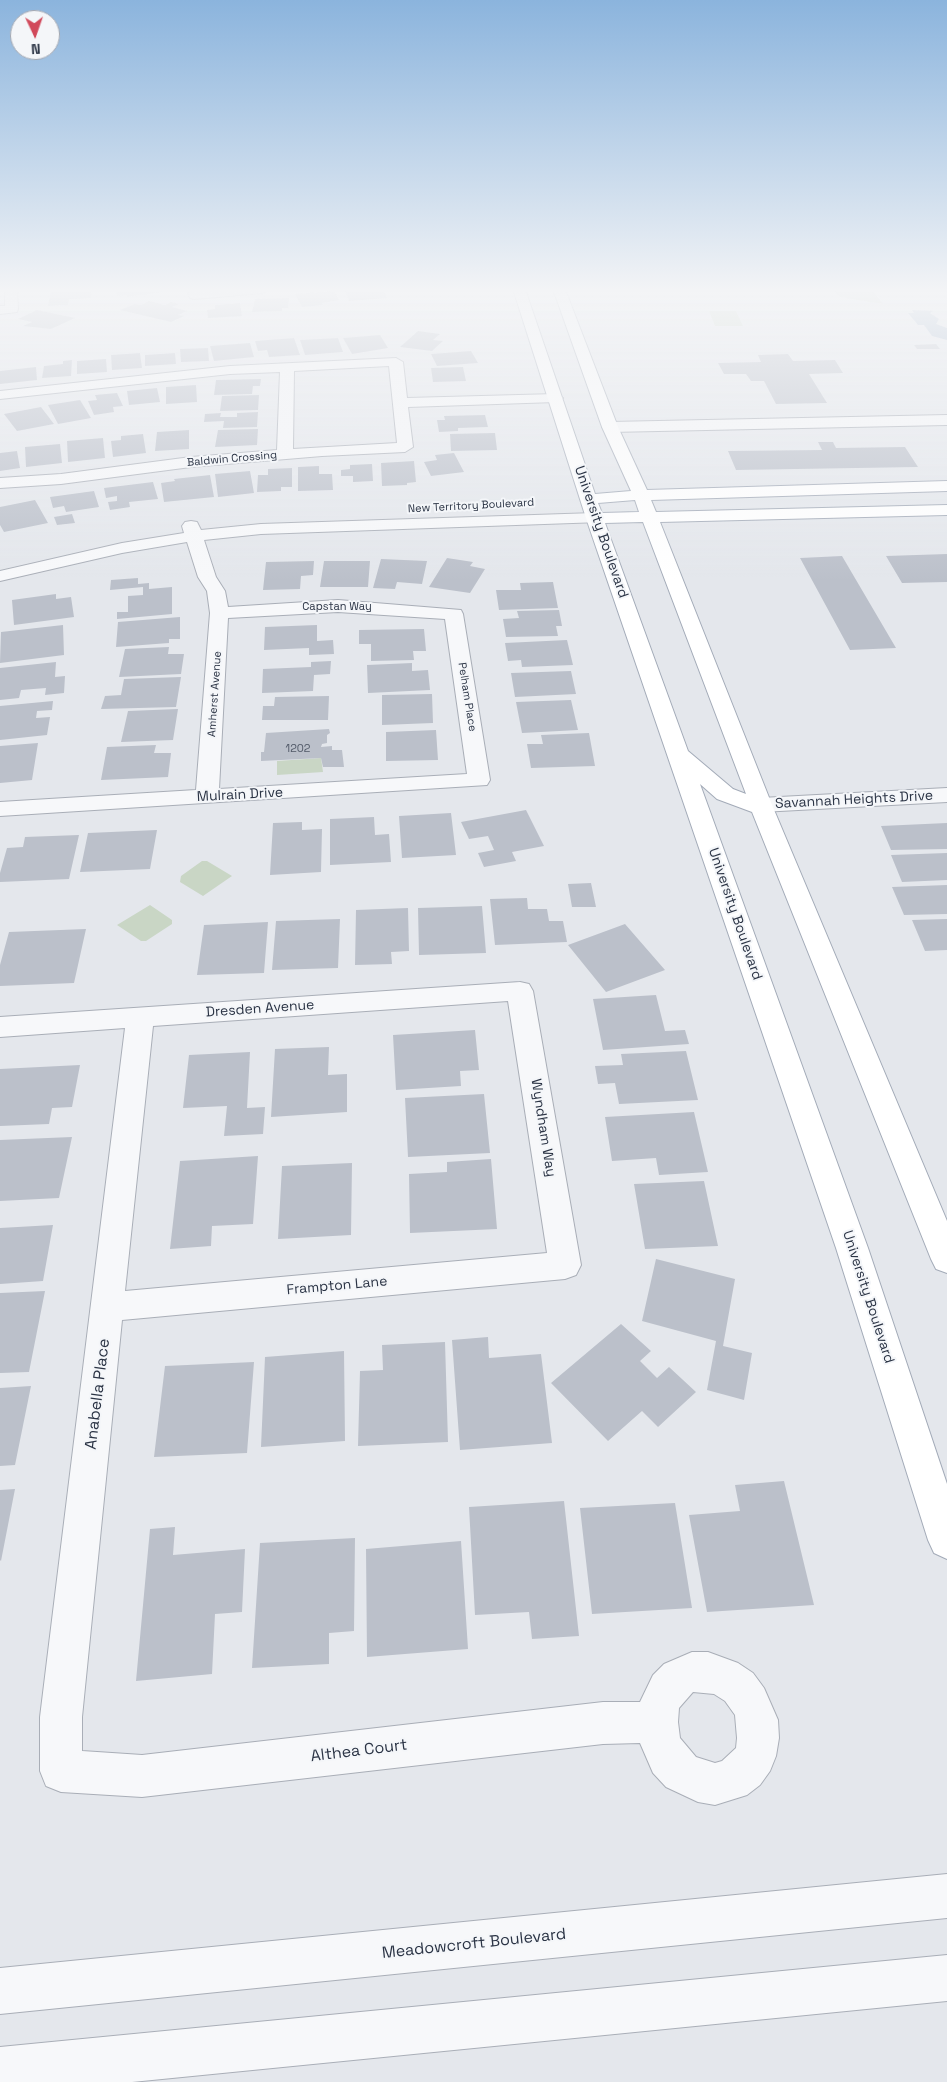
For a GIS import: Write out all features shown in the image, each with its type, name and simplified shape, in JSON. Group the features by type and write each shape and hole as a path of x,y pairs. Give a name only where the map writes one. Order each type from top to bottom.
{"main road":[{"name":"University Boulevard","path":"553,386 592,509 852,1248 947,1540"},
{"name":"University Boulevard","path":"588,386 610,427 644,506 761,805 947,1259"},
{"name":"New Territory Boulevard","path":"592,509 947,486"},
{"name":"New Territory Boulevard","path":"644,506 947,510"},
{"path":"678,753 725,794 751,806 761,805"}],"street":[{"path":"0,395 83,386"},
{"path":"285,454 287,386"},
{"path":"399,386 400,399 554,393"},
{"path":"0,402 54,390"},
{"name":"Baldwin Crossing","path":"0,483 61,479 191,462 405,447 400,399"},
{"path":"610,427 947,420"},
{"name":"Baldwin Crossing","path":"0,492 61,479"},
{"name":"New Territory Boulevard","path":"570,500 592,509"},
{"name":"New Territory Boulevard","path":"0,564 128,536 193,531 217,543 494,505"},
{"name":"New Territory Boulevard","path":"217,543 261,529 592,509"},
{"name":"New Territory Boulevard","path":"0,576 193,531"},
{"name":"Amherst Avenue","path":"193,531 206,577 216,591"},
{"name":"Amherst Avenue","path":"207,797 218,655 219,614 216,591 222,572 217,543"},
{"name":"Capstan Way","path":"219,614 338,606 454,614"},
{"name":"Pelham Place","path":"454,614 479,780"},
{"name":"Mulrain Drive","path":"0,809 479,780"},
{"name":"Savannah Heights Drive","path":"761,805 947,795"},
{"name":"Dresden Avenue","path":"0,1027 520,990"},
{"name":"Wyndham Way","path":"520,990 565,1265"},
{"name":"Anabella Place","path":"60,1771 61,1717 109,1308 140,1018"},
{"name":"Frampton Lane","path":"109,1308 565,1265"},
{"name":"Althea Court","path":"60,1771 142,1776 603,1723 657,1722"},
{"name":"Meadowcroft Boulevard","path":"0,1991 947,1896"},
{"path":"0,2070 947,1978"}],"green space":[{"path":"321,758 323,772 277,775 277,761"},
{"path":"202,861 207,861 232,876 203,896 180,882 181,876"},
{"path":"150,905 172,920 172,924 146,941 141,941 117,925"}],"building":[{"path":"196,386 197,402 166,404 166,387"},
{"path":"215,386 253,386 252,394 214,395"},
{"path":"767,386 817,386 827,403 776,404"},
{"path":"157,388 160,402 129,405 127,391"},
{"path":"117,393 123,406 113,407 114,412 94,415 88,401 97,400 95,395"},
{"path":"259,395 258,410 220,411 222,396"},
{"path":"80,400 91,418 58,424 48,405"},
{"path":"41,407 54,424 17,431 4,414"},
{"path":"258,412 257,427 223,428 224,421 204,422 205,414 221,413 220,417 237,417 237,413"},
{"path":"485,415 488,427 458,428 458,431 439,432 437,420 445,420 444,416"},
{"path":"258,429 257,445 215,447 218,430"},
{"path":"189,430 189,449 155,451 157,432"},
{"path":"495,433 497,450 451,451 450,434"},
{"path":"143,434 146,453 113,457 111,441 121,440 121,436"},
{"path":"103,438 105,458 68,462 67,441"},
{"path":"818,442 833,442 836,448 905,447 918,467 736,470 728,451 822,450"},
{"path":"60,444 62,463 26,467 25,447"},
{"path":"17,451 20,468 0,471 0,453"},
{"path":"454,453 464,472 431,476 424,462 437,460 435,455"},
{"path":"414,461 416,482 407,483 407,485 382,486 381,463"},
{"path":"372,464 373,481 353,482 353,476 341,476 341,470 350,469 350,465"},
{"path":"319,466 319,474 332,474 333,490 298,491 298,467"},
{"path":"292,468 292,487 281,487 281,491 257,492 258,475 268,475 268,469"},
{"path":"250,471 254,493 218,497 215,474"},
{"path":"210,475 214,497 164,502 161,483 175,481 174,479"},
{"path":"153,482 158,499 129,502 130,507 110,510 108,502 117,501 117,496 106,498 104,488"},
{"path":"94,491 99,507 66,512 64,506 53,508 50,497"},
{"path":"35,500 48,523 4,532 0,525 0,507"},
{"path":"72,514 75,523 57,525 54,517"},
{"path":"947,554 947,582 902,583 886,556"},
{"path":"842,556 896,648 850,650 800,558"},
{"path":"447,558 473,562 470,566 485,569 470,593 429,587"},
{"path":"381,559 427,561 422,584 397,582 395,589 373,588"},
{"path":"314,561 313,575 301,576 300,589 263,590 266,562"},
{"path":"324,561 370,561 368,587 320,587"},
{"path":"138,578 138,584 149,583 149,589 172,587 172,614 117,619 117,612 128,612 128,596 143,595 143,587 110,590 111,580"},
{"path":"553,582 558,608 499,610 496,590 521,590 520,583"},
{"path":"56,594 56,599 71,597 74,617 14,625 12,600"},
{"path":"559,610 562,626 556,626 558,636 506,637 503,619 519,618 517,611"},
{"path":"180,617 180,639 169,639 169,643 116,647 118,622"},
{"path":"63,625 64,655 0,663 1,632"},
{"path":"317,625 317,641 333,640 334,654 309,655 309,648 264,650 265,627"},
{"path":"424,629 426,651 413,651 414,660 371,661 371,644 359,644 359,630"},
{"path":"567,640 573,665 522,667 521,660 508,661 505,643"},
{"path":"169,647 168,654 184,654 181,674 119,677 125,649"},
{"path":"331,661 330,674 314,675 313,691 262,693 263,669 311,667 311,662"},
{"path":"56,662 55,677 65,676 64,693 45,695 46,688 21,690 19,698 0,700 0,668"},
{"path":"412,663 412,671 428,670 430,690 368,693 367,665"},
{"path":"571,671 576,694 515,697 511,673"},
{"path":"181,677 176,707 101,709 105,696 121,695 124,679"},
{"path":"432,694 433,723 382,725 382,695"},
{"path":"329,696 328,720 262,720 263,706 274,706 275,697"},
{"path":"571,700 578,730 522,733 516,702"},
{"path":"53,701 52,710 37,711 36,718 50,717 47,735 0,740 0,706"},
{"path":"178,709 173,740 121,742 128,711"},
{"path":"329,729 330,733 327,735 327,743 322,744 321,747 332,746 332,750 342,750 344,767 323,767 321,758 261,761 261,752 264,752 266,733"},
{"path":"436,730 438,760 386,761 386,732"},
{"path":"589,733 595,766 531,768 527,744 543,744 541,735"},
{"path":"38,743 32,780 0,783 0,746"},
{"path":"156,745 154,753 171,753 168,777 101,780 107,747"},
{"path":"526,810 544,846 512,852 516,861 484,867 478,853 494,850 488,836 469,839 461,822"},
{"path":"451,813 456,855 402,858 399,816"},
{"path":"374,817 375,835 389,834 391,862 330,865 330,819"},
{"path":"302,822 302,830 322,829 321,872 270,875 273,823"},
{"path":"947,823 947,849 891,850 881,826"},
{"path":"157,830 150,869 80,872 88,833"},
{"path":"79,835 69,879 0,882 0,873 7,848 23,847 25,837"},
{"path":"947,853 947,880 902,882 891,855"},
{"path":"591,883 596,907 572,907 568,884"},
{"path":"947,885 947,914 904,915 892,887"},
{"path":"527,898 528,909 547,909 549,921 563,921 567,942 495,945 490,899"},
{"path":"482,906 486,953 419,955 418,908"},
{"path":"408,908 409,951 391,952 392,964 355,965 356,910"},
{"path":"340,919 338,968 272,970 276,921"},
{"path":"947,919 947,950 925,951 912,920"},
{"path":"268,922 264,973 197,975 204,925"},
{"path":"625,924 665,970 606,992 568,945"},
{"path":"86,929 74,983 0,986 0,965 9,932"},
{"path":"656,995 665,1031 685,1030 689,1044 603,1050 593,999"},
{"path":"475,1030 479,1070 460,1071 461,1086 396,1090 393,1035"},
{"path":"329,1047 328,1075 347,1074 347,1112 271,1117 275,1049"},
{"path":"686,1051 698,1100 619,1104 615,1083 598,1084 595,1066 623,1065 621,1054"},
{"path":"250,1052 247,1108 265,1107 263,1134 224,1136 227,1106 183,1108 189,1055"},
{"path":"80,1065 72,1107 52,1108 49,1124 0,1126 0,1069"},
{"path":"484,1094 490,1153 408,1157 405,1098"},
{"path":"694,1112 708,1172 659,1175 656,1158 612,1161 605,1117"},
{"path":"72,1137 59,1198 0,1201 0,1140"},
{"path":"258,1156 253,1224 212,1226 211,1246 170,1249 180,1161"},
{"path":"491,1159 497,1229 410,1233 409,1174 447,1172 447,1162"},
{"path":"352,1163 351,1235 278,1239 282,1166"},
{"path":"704,1181 718,1246 645,1249 634,1184"},
{"path":"53,1225 43,1281 0,1284 0,1228"},
{"path":"656,1259 735,1279 723,1346 752,1353 744,1400 707,1390 716,1341 642,1321"},
{"path":"45,1291 29,1372 0,1373 0,1293"},
{"path":"621,1324 651,1351 640,1361 657,1378 669,1367 696,1392 658,1427 642,1411 608,1441 551,1383"},
{"path":"488,1337 489,1358 541,1354 552,1443 460,1450 452,1340"},
{"path":"445,1342 448,1442 358,1446 360,1371 383,1370 382,1345"},
{"path":"344,1351 345,1441 261,1447 265,1357"},
{"path":"254,1362 247,1453 154,1457 165,1366"},
{"path":"31,1386 15,1465 0,1466 0,1388"},
{"path":"784,1481 814,1605 707,1612 689,1515 740,1511 735,1485"},
{"path":"15,1489 1,1561 0,1490"},
{"path":"564,1501 579,1636 532,1639 529,1612 475,1615 469,1507"},
{"path":"675,1503 692,1608 592,1614 580,1508"},
{"path":"175,1527 173,1555 245,1549 242,1612 215,1614 212,1674 136,1681 150,1529"},
{"path":"355,1538 354,1631 329,1633 329,1664 252,1668 260,1543"},
{"path":"461,1541 468,1649 367,1657 366,1549"}]}
